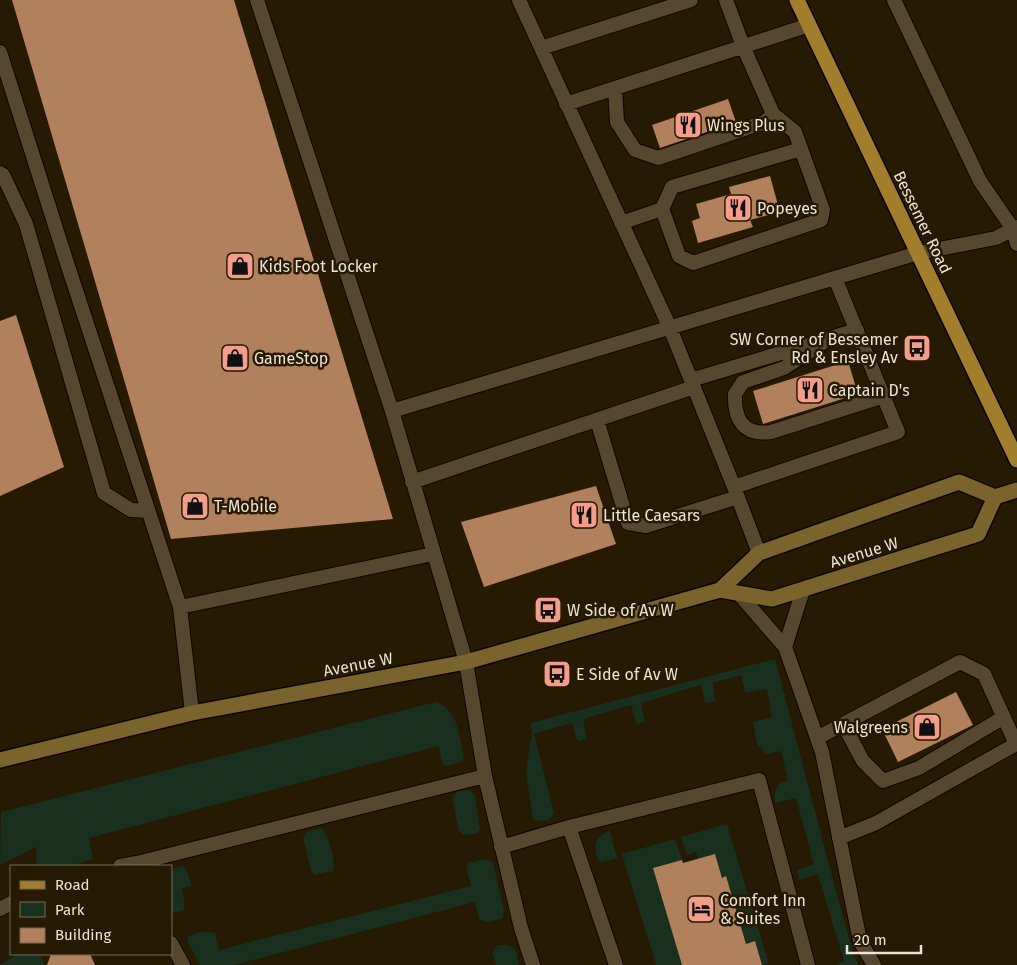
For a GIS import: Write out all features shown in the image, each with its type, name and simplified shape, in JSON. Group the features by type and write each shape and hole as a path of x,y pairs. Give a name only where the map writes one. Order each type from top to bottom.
{"main road":[{"name":"Bessemer Road","path":"797,0 1017,460"}],"street":[{"name":"Avenue W","path":"0,760 192,713 466,662 720,590 759,553 960,482 996,497 978,534 772,599 720,590"},
{"path":"996,497 1017,490"}],"lane":[{"path":"257,0 392,411 466,662 485,776 521,928 533,965"},
{"path":"519,0 670,328 759,553"},
{"path":"541,48 690,0"},
{"path":"726,0 743,46 773,114 795,132 823,210 821,220 693,263 679,256 662,209 672,187 801,149"},
{"path":"894,0 980,181 1015,228 1017,244"},
{"path":"566,104 808,24"},
{"path":"0,52 180,607 192,713"},
{"path":"615,88 617,122 635,150 658,158 765,122 773,114"},
{"path":"0,173 3,175 26,224 104,493 131,510 148,511"},
{"path":"621,223 662,209"},
{"path":"392,411 918,253 996,238 1015,228"},
{"path":"597,420 628,523 646,526 898,432 858,330 835,278"},
{"path":"412,482 597,420 730,368 858,330"},
{"path":"830,338 784,368 743,382 734,394 737,415 742,423 750,431 760,434 884,396"},
{"path":"180,607 433,554"},
{"path":"785,647 803,590"},
{"path":"739,594 785,647 822,752 860,941 874,965"},
{"path":"817,738 960,662 984,674 1016,744 876,823 839,838"},
{"path":"843,724 863,761 883,781 919,768 1004,717"},
{"path":"137,865 485,776"},
{"path":"501,847 569,827 760,780 808,965"},
{"path":"569,827 616,965"},
{"path":"172,945 183,965"}],"green space":[{"path":"775,659 833,880 858,965 836,965 844,961 818,874 799,880 797,870 814,864 796,798 775,803 775,792 779,784 788,780 781,751 766,754 757,744 753,722 772,717 767,689 745,693 741,675 713,683 715,701 705,702 701,685 641,703 645,722 638,724 631,705 583,719 587,739 580,741 577,740 572,723 534,734 554,813 548,820 533,820 526,772 532,732 530,723"},
{"path":"436,702 444,706 454,718 464,758 459,763 445,766 442,763 439,746 89,838 93,859 74,865 37,865 36,847 0,865 1,812"},
{"path":"470,790 475,796 480,829 476,834 464,835 459,831 452,798 457,791"},
{"path":"727,824 769,964 762,965 755,941 746,944 726,877 722,878 715,854 698,859 696,852 687,855 681,837"},
{"path":"322,828 331,849 334,866 333,871 315,875 311,871 303,837 307,832"},
{"path":"608,831 610,832 617,858 602,862 598,861 596,851 597,840"},
{"path":"675,839 682,860 654,868 682,965 656,965 622,854"},
{"path":"485,859 493,862 504,912 502,919 485,922 479,919 475,902 234,965 200,965 188,943 188,937 194,934 204,932 215,933 219,950 471,886 466,868 469,863"},
{"path":"182,866 186,869 192,886 182,888 185,904 183,910 174,913 172,912 172,871"},
{"path":"498,945 509,945 516,950 519,965 496,965 492,952"},
{"path":"16,955 40,955 45,965 0,965"}],"building":[{"path":"12,0 234,0 393,519 171,539"},
{"path":"728,99 736,122 660,148 652,125"},
{"name":"Popeyes","path":"770,176 780,212 750,220 753,227 698,243 692,221 700,218 696,204 731,194 729,187"},
{"path":"16,315 64,467 0,496 0,321"},
{"path":"848,361 858,394 763,424 753,391"},
{"path":"596,486 616,544 484,587 461,522"},
{"name":"Walgreens","path":"956,692 973,725 898,762 882,729"},
{"name":"Comfort Inn & Suites","path":"715,854 722,878 726,876 746,944 755,941 762,965 682,965 653,868 682,860 683,863"},
{"path":"51,955 90,955 95,965 47,965"}],"place":[{"name":"Wings Plus","path":"688,125"},
{"name":"Popeyes","path":"738,208"},
{"name":"Kids Foot Locker","path":"240,266"},
{"name":"SW Corner of Bessemer Rd & Ensley Av","path":"917,348"},
{"name":"GameStop","path":"235,358"},
{"name":"Captain D's","path":"810,390"},
{"name":"T-Mobile","path":"195,506"},
{"name":"Little Caesars","path":"584,515"},
{"name":"W Side of Av W","path":"548,610"},
{"name":"E Side of Av W","path":"557,674"},
{"name":"Walgreens","path":"927,727"},
{"name":"Comfort Inn & Suites","path":"701,909"}]}
